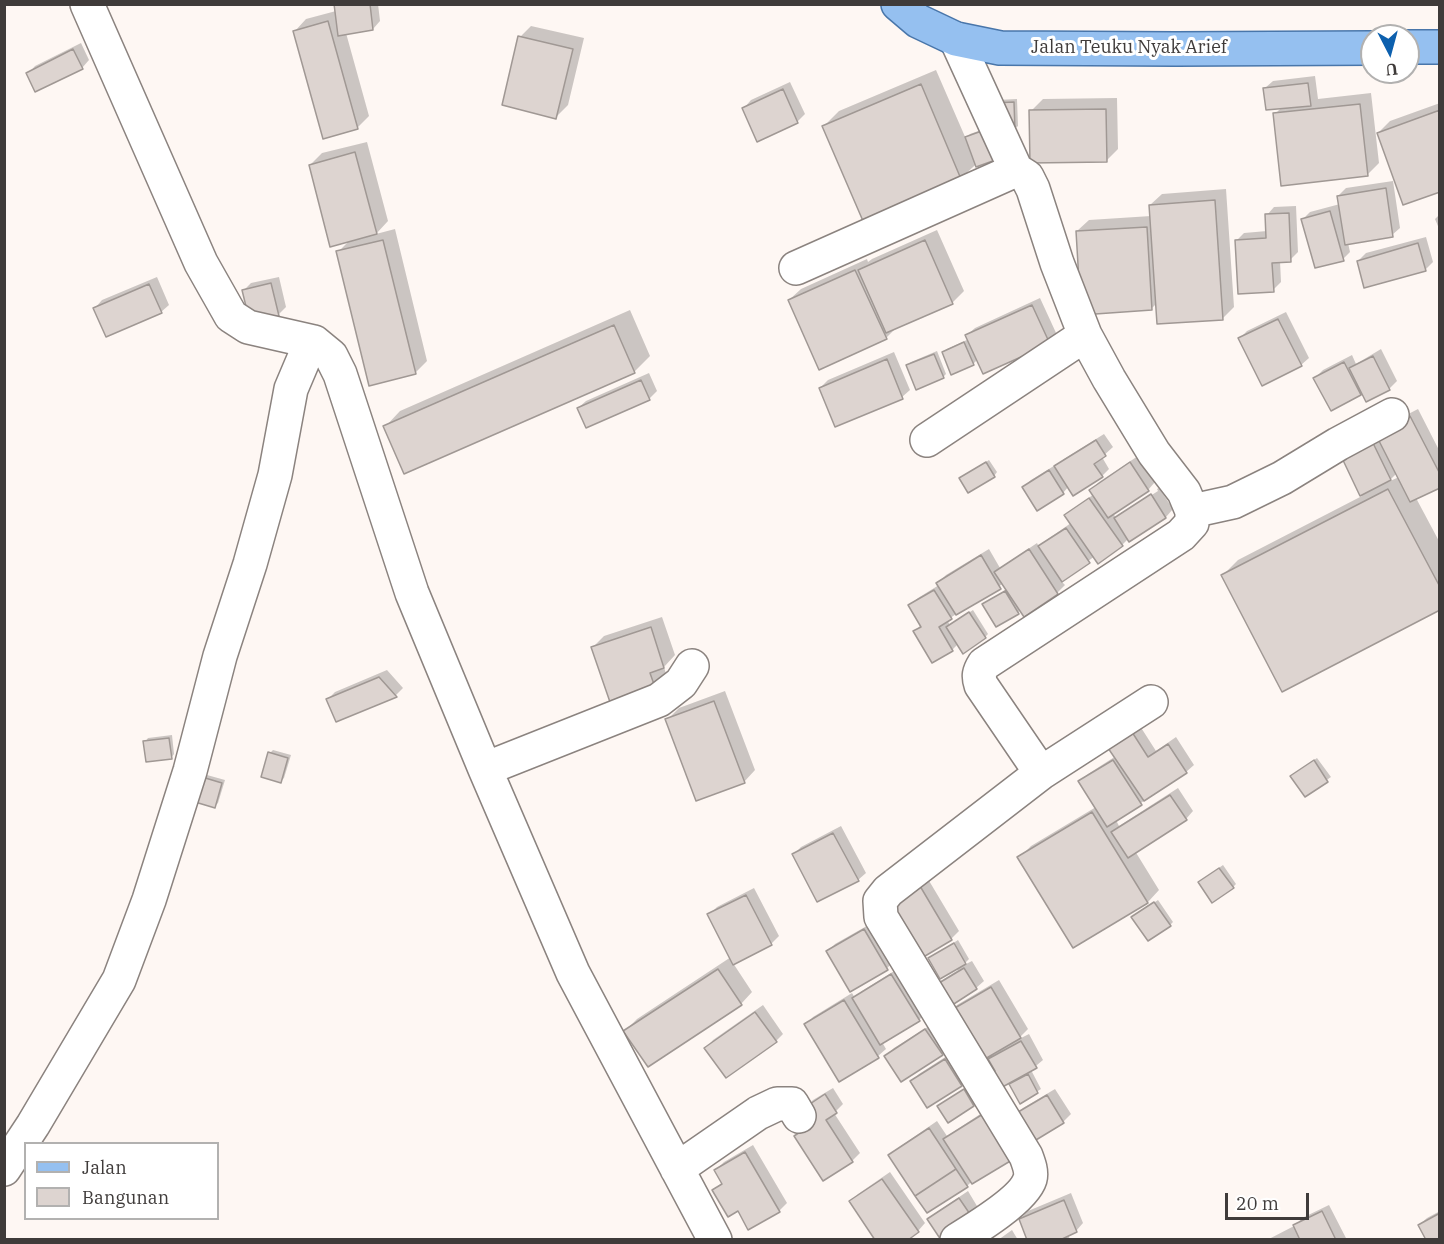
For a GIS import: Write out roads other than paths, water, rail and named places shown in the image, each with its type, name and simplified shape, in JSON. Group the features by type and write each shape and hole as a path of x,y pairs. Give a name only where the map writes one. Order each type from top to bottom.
{"main road":[{"name":"Jalan Teuku Nyak Arief","path":"898,4 918,21 956,39 1000,48 1360,48"},
{"path":"1420,47 1440,47"}],"street":[{"path":"87,4 201,263 231,316 248,327 288,334 314,342 331,356 340,374 412,592 484,769 573,973 715,1239"},
{"path":"956,39 1016,170 1027,177 1033,189 1057,263 1085,334 1109,379 1154,453 1184,492 1192,512 1192,523 1181,535 984,664 980,670 978,677 981,685 1041,773"},
{"path":"796,268 1016,170"},
{"path":"927,440 1085,334"},
{"path":"4,1168 33,1125 119,980 149,900 186,782 220,656 250,564 275,475 291,389 305,356 314,342"},
{"path":"1192,512 1233,502 1272,483 1392,415"},
{"path":"484,769 659,700 681,683 692,666"},
{"path":"957,1239 989,1220 1027,1187 1031,1176 1029,1167 1026,1156 881,917 880,902 888,891 1041,773 1151,702"},
{"path":"677,1169 758,1113 777,1104 792,1104 800,1116"}]}
